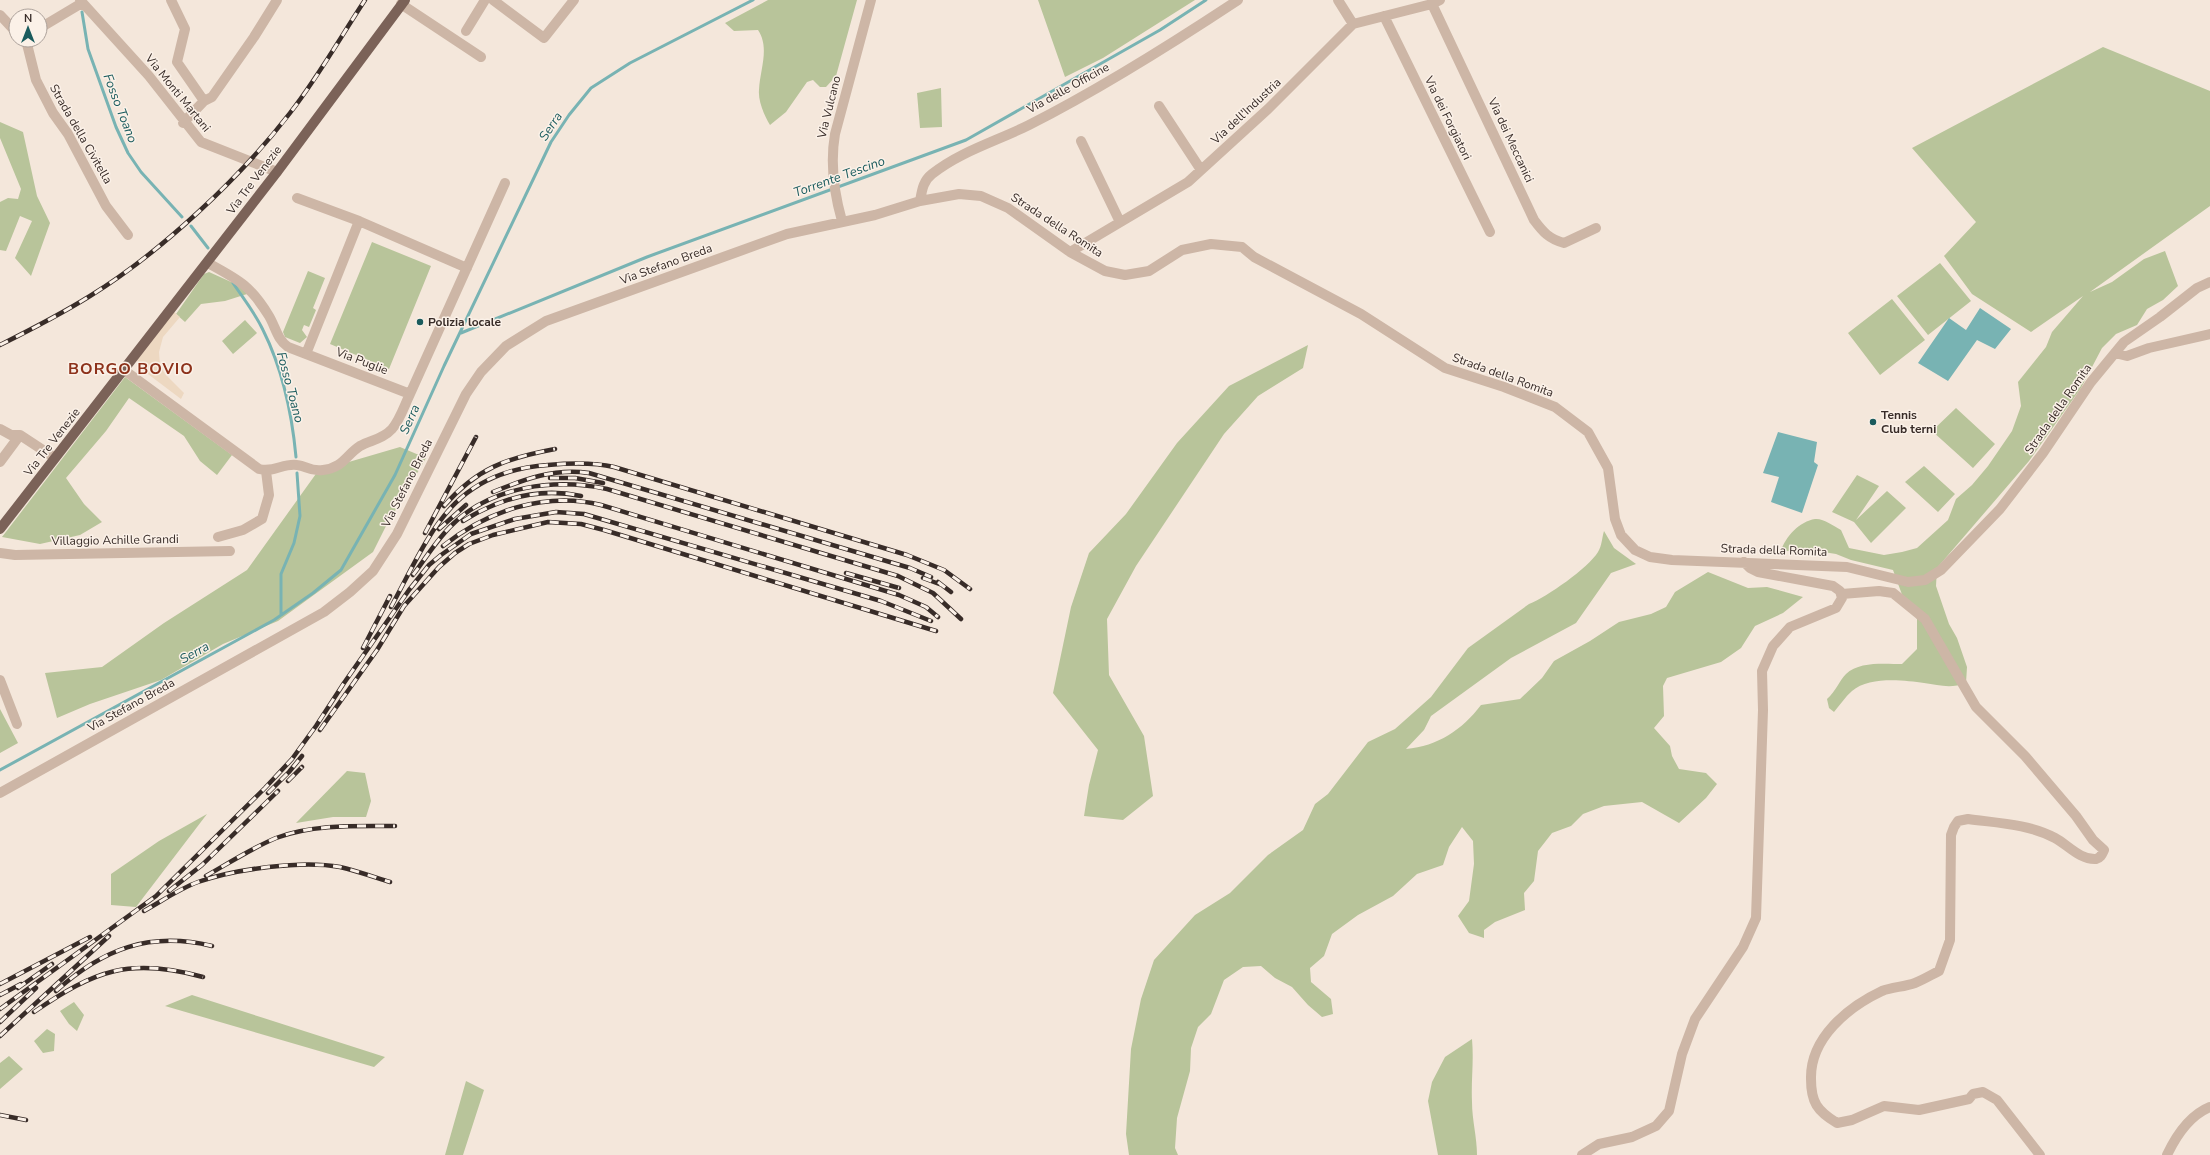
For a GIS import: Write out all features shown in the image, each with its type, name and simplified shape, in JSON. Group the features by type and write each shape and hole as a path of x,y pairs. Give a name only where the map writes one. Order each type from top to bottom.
{"main road":[{"name":"Via Tre Venezie","path":"0,529 208,263 403,2"}],"street":[{"path":"171,0 185,29 177,62 204,101"},
{"path":"183,123 204,101 212,97 254,37 277,0"},
{"path":"466,31 485,0"},
{"path":"493,0 544,38 574,0"},
{"name":"Via Vulcano","path":"842,221 837,203 832,149 871,0"},
{"name":"Via delle Officine","path":"920,201 923,185 930,175 952,160 1029,125 1152,57 1238,0"},
{"path":"1338,0 1353,24 1436,2"},
{"path":"48,23 81,1"},
{"name":"Via Monti Martani","path":"81,1 149,76 183,123 201,142 277,172"},
{"name":"Via Tre Venezie","path":"403,2 481,57"},
{"name":"Via dei Meccanici","path":"1436,2 1534,220 1541,230 1552,240 1564,243 1596,228"},
{"path":"0,15 8,24"},
{"name":"Via dei Forgiatori","path":"1384,16 1490,232"},
{"name":"Via dell'Industria","path":"1070,252 1188,182 1268,109 1353,24"},
{"name":"Strada della Civitella","path":"28,48 36,80 53,113 68,134 106,206 128,235"},
{"path":"1159,106 1201,170"},
{"path":"1080,141 1120,222"},
{"path":"124,370 259,469 266,471 298,465 312,471 325,470 340,464 361,446 380,439 393,429 506,183"},
{"name":"Strada della Romita","path":"842,221 875,215 920,201 959,194 981,196 1008,208 1070,252 1105,271 1125,275 1149,271 1182,250 1211,244 1242,247 1254,257 1361,314 1445,368 1504,387 1555,407 1588,432 1608,468 1615,519 1622,535 1635,550 1650,557 1672,560 1847,567 1908,582 1925,580 1942,570 2000,509 2043,453 2091,382 2124,342 2160,318 2197,288 2210,282"},
{"path":"297,198 359,221 467,268"},
{"path":"306,354 359,221"},
{"name":"Via Stefano Breda","path":"0,793 324,612 350,592 373,571 397,534 466,394 481,372 506,346 546,321 787,234 842,221"},
{"name":"Via Puglie","path":"208,263 242,281 252,291 270,318 281,342 288,347 410,394"},
{"path":"2114,353 2126,356 2148,348 2210,334"},
{"path":"0,429 11,435 20,435 55,458"},
{"path":"0,462 20,435"},
{"path":"218,536 243,530 262,520 269,495 266,471"},
{"name":"Villaggio Achille Grandi","path":"0,553 14,555 230,551"},
{"path":"1744,562 1750,568 1758,572 1833,586 1842,594 1879,591 1893,593 1925,619 1976,708 2025,756 2076,816 2093,840 2104,850 2101,856 2097,859 2087,857 2071,850 2056,839 2035,829 1968,819 1958,821 1951,835 1950,940 1939,971 1914,983 1884,991 1856,1005 1829,1030 1811,1061 1811,1080 1814,1103 1825,1116 1836,1123 1852,1120 1884,1106 1918,1110 1969,1099 1973,1094 1983,1092 1997,1100 2040,1155"},
{"path":"1582,1155 1599,1144 1632,1137 1656,1126 1669,1111 1682,1054 1695,1019 1743,947 1756,918 1763,710 1762,671 1773,646 1790,627 1836,608 1841,602 1842,594"},
{"path":"1,686 17,724"},
{"path":"2167,1155 2186,1124 2203,1110 2210,1107"}],"green space":[{"path":"768,0 857,0 836,76 826,87 820,87 813,80 807,82 786,112 770,125 759,99 764,51 762,37 758,30 734,31 725,23"},
{"path":"1038,0 1195,0 1103,58 1065,77"},
{"path":"2103,47 2210,91 2210,206 2090,292 2112,282 2144,259 2165,251 2178,286 2163,300 2147,309 2137,325 2116,334 2102,348 2081,388 2029,461 1937,568 1936,586 1949,624 1957,638 1967,667 1966,683 1950,686 1897,680 1877,681 1859,686 1852,691 1834,712 1829,708 1827,699 1846,674 1851,670 1872,664 1902,664 1917,649 1917,619 1904,600 1893,570 1851,560 1836,554 1817,551 1781,551 1786,540 1799,526 1809,520 1818,519 1841,530 1849,548 1884,555 1917,548 1948,520 1956,499 1972,485 1988,466 2012,431 2021,406 2018,382 2046,347 2052,332 2083,296 2031,332 1972,294 1944,256 1976,222 1912,148"},
{"path":"941,88 942,127 920,128 917,93"},
{"path":"0,122 23,132 37,196 50,223 31,276 15,258 32,221 20,216 6,251 0,250 0,202 8,198 18,199 21,189 0,138"},
{"path":"372,242 431,266 389,369 330,344"},
{"path":"1940,263 1971,301 1928,335 1897,296"},
{"path":"308,271 325,278 313,308 316,310 309,327 304,325 302,330 307,337 300,343 285,337 283,332"},
{"path":"209,272 240,286 247,294 225,301 201,304 185,322 176,314 204,274"},
{"path":"1892,299 1925,340 1880,375 1848,333"},
{"path":"245,320 257,333 233,354 222,341"},
{"path":"1308,345 1303,368 1258,396 1224,434 1136,566 1107,619 1109,675 1144,736 1153,796 1123,820 1084,816 1089,785 1098,750 1053,693 1071,607 1089,553 1126,514 1177,443 1229,386"},
{"path":"125,377 232,455 217,475 200,461 184,436 129,398 106,431 66,478 84,504 102,522 80,535 40,544 2,537"},
{"path":"1956,408 1995,444 1973,468 1932,431"},
{"path":"400,447 426,458 385,528 373,552 278,621 223,644 161,680 90,704 57,718 45,673 102,667 164,623 247,570 318,471"},
{"path":"1924,466 1955,494 1938,512 1905,482"},
{"path":"1857,475 1879,486 1856,520 1887,491 1906,508 1871,543 1854,522 1832,512"},
{"path":"1604,531 1614,548 1636,564 1611,573 1576,623 1511,658 1431,716 1424,730 1406,749 1429,744 1448,735 1466,722 1481,705 1520,699 1542,678 1554,661 1590,641 1619,622 1651,614 1666,607 1675,592 1708,572 1748,588 1767,587 1803,597 1783,613 1755,626 1741,648 1721,662 1667,678 1663,686 1664,716 1654,728 1670,746 1672,756 1679,769 1706,773 1717,784 1706,798 1679,823 1642,802 1604,806 1583,814 1571,826 1552,833 1538,851 1534,881 1524,893 1525,910 1495,922 1484,930 1484,938 1469,933 1458,916 1469,901 1474,864 1473,841 1462,827 1449,847 1443,865 1417,874 1393,896 1358,915 1332,934 1324,956 1310,968 1311,982 1331,999 1333,1014 1322,1017 1308,1005 1292,987 1275,978 1261,966 1243,967 1224,980 1211,1014 1198,1027 1191,1048 1190,1071 1177,1118 1175,1148 1178,1155 1129,1155 1126,1134 1131,1049 1141,999 1154,960 1195,915 1230,893 1268,855 1303,830 1315,804 1328,794 1368,742 1395,729 1431,697 1468,648 1529,604 1556,589 1586,566 1598,552"},
{"path":"0,709 18,743 0,753"},
{"path":"347,771 365,773 371,801 366,817 333,817 296,823"},
{"path":"207,814 136,907 111,905 111,874 159,841"},
{"path":"192,995 385,1057 374,1067 165,1006"},
{"path":"74,1002 84,1015 77,1031 69,1024 60,1011"},
{"path":"47,1029 55,1034 54,1051 43,1053 34,1041"},
{"path":"1472,1039 1472,1109 1477,1155 1438,1155 1428,1101 1432,1082 1445,1057"},
{"path":"9,1056 23,1069 0,1089 0,1063"},
{"path":"466,1081 484,1090 463,1155 445,1155"}],"shaded area":[{"path":"173,311 180,317 163,337 159,352 160,365 165,374 184,393 181,399 140,368 137,360"}],"water":[{"path":"1980,308 2011,329 1995,349 1977,340 1948,381 1918,363 1949,318 1966,330"},
{"path":"1778,432 1817,442 1814,462 1818,465 1802,513 1771,502 1779,477 1763,473"}],"waterway":[{"name":"Serra","path":"0,770 274,620 313,593 341,570 395,475 444,366 551,142 569,115 591,88 630,63 753,0"},
{"name":"Torrente Tescino","path":"461,333 647,257 966,140 1160,30 1206,0"},
{"name":"Fosso Toano","path":"82,12 88,49 116,127 128,153 141,172 182,217"},
{"name":"Fosso Toano","path":"191,226 208,248"},
{"name":"Fosso Toano","path":"233,283 260,324 276,360 289,408 296,457"},
{"name":"Fosso Toano","path":"281,615 281,574 294,543 300,516 297,473"}],"railway":[{"path":"0,345 34,328 90,296 144,258 198,213 248,163 290,113 365,0"},
{"path":"425,533 476,437"},
{"path":"444,506 469,482 494,467 522,456 555,449"},
{"path":"391,607 433,531 448,511 466,493 488,480 515,470 573,463 598,464 614,467 907,555 944,570 970,589"},
{"path":"493,492 528,479 552,473 589,473 910,568 931,577"},
{"path":"550,478 575,478 603,483"},
{"path":"413,575 447,530 469,511 486,501 505,493 525,488 566,484 607,489 898,576 933,593 961,619"},
{"path":"463,521 476,513 519,497 550,493 581,496"},
{"path":"443,546 478,523 518,507 538,503 580,501 601,505 899,595 926,607 938,617"},
{"path":"439,529 466,505"},
{"path":"0,1009 156,896 265,788 292,759 409,590 429,565 471,534 515,519 556,512 584,514 881,601 931,621"},
{"path":"320,730 377,650 404,606 439,567 455,553 469,544 493,535 548,522 581,524 604,530 936,631"},
{"path":"846,573 899,588"},
{"path":"923,578 942,585"},
{"path":"938,582 951,592"},
{"path":"363,648 390,596"},
{"path":"268,793 289,772 302,756"},
{"path":"288,781 302,767"},
{"path":"169,891 202,865 278,791"},
{"path":"206,876 258,846 290,833 320,828 395,826"},
{"path":"144,911 198,882 230,873 269,867 288,865 325,865 340,867 390,882"},
{"path":"0,1036 109,936"},
{"path":"0,984 90,937"},
{"path":"56,991 91,964 109,954 128,947 168,941 189,942 212,946"},
{"path":"18,988 52,964"},
{"path":"34,1012 76,986 95,977 114,971 134,968 154,968 177,971 203,977"},
{"path":"0,995 21,984"},
{"path":"0,1022 36,988"},
{"path":"0,1115 26,1120"}],"place":[{"name":"Polizia locale","path":"420,322"},
{"name":"Tennis Club terni","path":"1873,422"}],"district":[{"name":"BORGO BOVIO","path":"131,368"}]}
